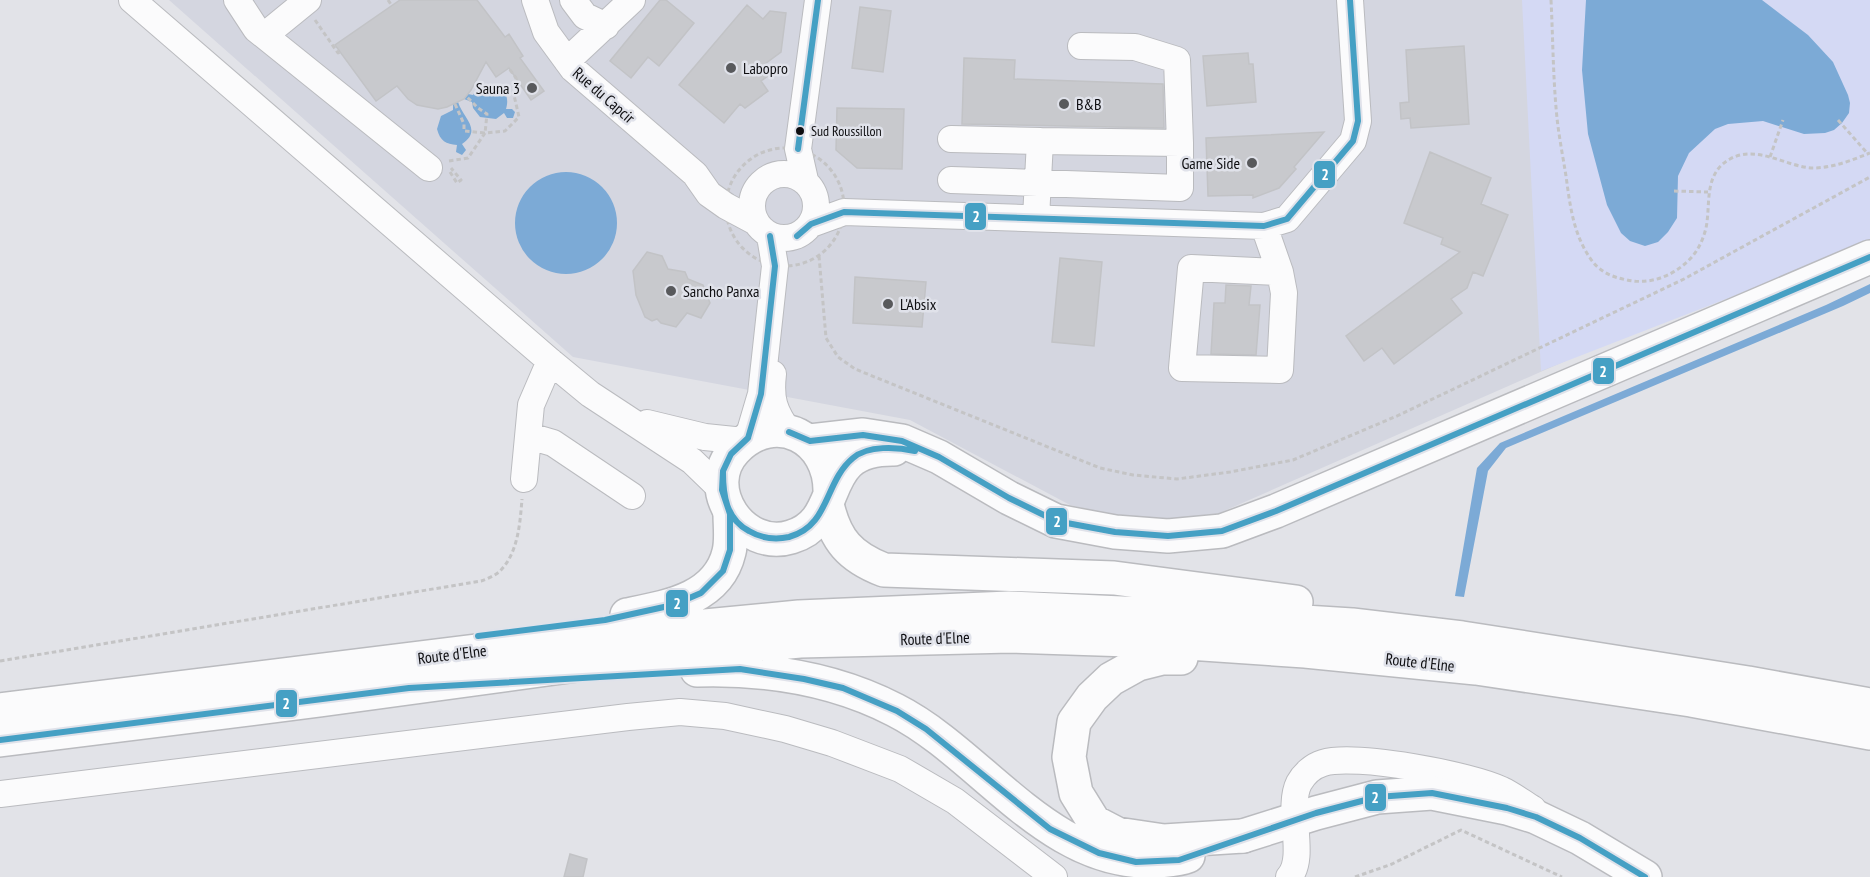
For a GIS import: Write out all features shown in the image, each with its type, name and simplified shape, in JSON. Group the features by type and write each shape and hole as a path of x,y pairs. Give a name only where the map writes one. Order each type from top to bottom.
{"main road":[{"path":"0,709 185,673 605,620 673,605 702,593 723,571 730,550 723,471 731,454 746,439 761,432 775,430 799,436 863,435 902,441 939,457 1009,498 1056,521 1115,532 1168,536 1222,531 1276,511 1870,257"},
{"path":"799,436 820,452 827,465 831,479 830,519 843,543 855,557 884,570 1113,578 1370,612 1518,638 1658,668"},
{"path":"726,502 742,527 756,536 773,539 790,537 806,531 818,519 839,473 854,456 879,449 908,450 939,457"},
{"name":"Route d'Elne","path":"0,709 643,631 799,617 1009,608 1352,625 1462,638 1658,668 1870,705"},
{"name":"Route d'Elne","path":"0,740 664,653 800,642 1011,636 1159,641 1305,651 1476,668 1691,700 1870,735"},
{"path":"1243,836 1164,841 1117,834 1094,822 1076,793 1069,757 1074,722 1092,697 1111,679 1138,664 1162,658 1223,659 1326,665 1471,681 1870,735"},
{"path":"409,688 740,669 843,688 897,711 926,729 1050,829 1098,853 1136,862 1179,860 1243,836 1377,797 1432,793 1507,808 1536,817 1580,838 1645,877"}],"street":[{"path":"132,0 590,394 692,461 726,502"},
{"path":"237,0 256,29 429,168"},
{"name":"Rue du Capcir","path":"535,0 546,32 573,69 695,174 728,196 762,228"},
{"path":"573,0 585,16 606,26"},
{"path":"567,61 632,0"},
{"path":"615,412 661,428 705,437 746,439 761,394 783,266 816,205 798,149 818,0"},
{"path":"762,228 779,238 804,230 844,212 1264,226 1287,219 1353,141 1358,121 1350,0"},
{"path":"265,35 306,2"},
{"path":"951,180 1180,188 1177,60 1135,47 1081,46"},
{"path":"951,140 1180,143"},
{"path":"1036,218 1040,141"},
{"path":"798,149 765,181 751,204 783,266 771,393 777,415 799,436"},
{"path":"765,181 784,173 795,175 844,212"},
{"name":"Rue du Capcir","path":"728,196 765,181"},
{"path":"1264,226 1280,272 1284,293 1280,370 1182,368 1191,268 1280,272"},
{"path":"524,479 531,405 550,361"},
{"path":"529,436 553,442 632,496"},
{"path":"0,794 680,712 725,716 804,734 900,769 955,801 1054,877"},
{"path":"1289,877 1292,874 1297,853 1295,797 1298,785 1305,773 1323,763 1368,762 1444,772 1501,789 1580,838"}],"path":[{"path":"388,0 392,6"},
{"path":"1551,0 1557,117 1573,218 1578,236 1591,259 1601,271 1614,278 1637,282 1658,279 1677,270 1689,260 1700,246 1706,228 1708,192 1711,182 1718,169 1730,159 1746,154 1770,156 1814,168 1837,166 1869,154 1838,120"},
{"path":"306,2 336,51 340,52"},
{"path":"455,104 464,124 464,130 485,133 505,131 519,117 514,94 516,78 508,67"},
{"path":"455,179 457,183 461,180 447,162 468,158 485,133 488,114 466,96"},
{"path":"1770,156 1783,120"},
{"path":"782,148 798,149 816,156 829,166 839,182 844,197 844,212 836,237 819,256 801,264 783,266 755,258 744,250 728,224 728,196 736,174 747,162 764,151 782,148"},
{"path":"819,256 826,338 838,357 855,369 1100,468 1133,475 1177,478 1230,472 1293,460 1397,416 1684,279 1870,177"},
{"path":"1674,191 1708,192"},
{"path":"0,661 482,581 498,573 511,556 519,530 524,479"},
{"path":"1355,877 1392,864 1461,830 1562,877"}],"shaded area":[{"path":"169,0 1870,0 1870,227 1215,515 1138,521 1070,505 910,420 573,357"},
{"path":"1522,0 1870,0 1870,243 1541,371"}],"water":[{"path":"1586,0 1762,0 1808,35 1833,62 1848,95 1849,113 1834,130 1825,133 1804,134 1763,121 1728,124 1715,129 1689,153 1678,176 1677,218 1668,232 1658,242 1645,246 1630,241 1621,233 1607,205 1588,134 1582,70"},
{"path":"490,84 505,93 506,109 512,109 515,112 513,118 507,118 504,113 496,119 480,117 473,108 472,102 464,99 468,94 473,95 477,89"},
{"path":"458,102 471,129 468,139 462,144 466,150 462,155 456,152 457,145 447,143 442,139 437,129 441,116 453,110 453,104"},
{"path":"566,172 595,180 609,194 617,223 609,252 595,266 566,274 537,266 523,252 515,223 523,194 537,180"},
{"path":"1870,284 1870,293 1843,306 1506,448 1488,471 1464,597 1455,596 1477,468 1500,443 1826,305"}],"building":[{"path":"400,0 477,0 505,37 509,34 523,56 520,58 544,91 531,100 509,68 496,77 486,62 464,99 447,107 438,109 417,105 408,99 397,86 376,101 335,45"},
{"path":"660,0 666,0 694,23 659,66 648,57 631,78 610,61"},
{"name":"Labopro","path":"747,5 763,19 770,11 786,13 781,52 765,64 772,73 761,81 768,91 745,108 740,104 724,123 679,85"},
{"path":"860,7 891,11 883,72 852,68"},
{"path":"1464,46 1469,124 1411,128 1410,118 1401,119 1400,103 1409,102 1406,50"},
{"path":"1248,53 1249,64 1253,64 1256,102 1207,106 1203,56"},
{"name":"B&B","path":"964,58 1015,60 1014,79 1163,84 1164,128 962,124"},
{"path":"837,108 904,109 902,169 857,168 836,150"},
{"name":"Game Side","path":"1324,132 1279,188 1253,198 1253,195 1208,196 1206,138"},
{"path":"1430,152 1491,178 1481,204 1508,215 1483,276 1473,272 1467,288 1451,299 1462,313 1394,364 1382,348 1364,361 1346,336 1460,252 1441,244 1443,238 1404,223"},
{"name":"Sancho Panxa","path":"647,252 662,256 668,269 685,272 688,279 703,285 710,303 701,318 687,313 676,327 645,317 636,295 633,271"},
{"path":"1060,258 1102,262 1094,346 1052,342"},
{"path":"855,277 926,282 922,327 853,323"},
{"path":"1226,285 1251,286 1249,305 1260,305 1256,355 1211,354 1214,303 1225,303"},
{"path":"570,854 587,859 583,877 564,877"}],"transit line":[{"name":"2","path":"798,149 818,0"},
{"name":"2","path":"797,236 811,224 844,212 1264,226 1287,219 1353,141 1358,121 1350,0"},
{"name":"2","path":"748,438 761,394 775,266 770,236"},
{"name":"2","path":"789,432 810,441 863,435 902,441 939,457 1009,498 1056,521 1115,532 1168,536 1222,531 1276,511 1870,257"},
{"name":"2","path":"478,636 605,620 673,605 701,593 723,571 730,550 730,514 722,490 723,471 731,454 748,438"},
{"name":"2","path":"723,472 725,498 735,520 758,535 768,538 784,538 802,531 812,523 820,513 844,468 859,454 883,448 915,451"},
{"name":"2","path":"0,740 409,688 740,669 843,688 897,711 926,729 1050,829 1099,853 1136,862 1179,860 1316,813 1377,797 1432,793 1507,808 1536,817 1580,838 1645,877"}],"place":[{"name":"Labopro","path":"731,68"},
{"name":"Sauna 3","path":"532,88"},
{"name":"B&B","path":"1064,104"},
{"name":"Sud Roussillon","path":"800,131"},
{"name":"Game Side","path":"1252,163"},
{"name":"Sancho Panxa","path":"671,291"},
{"name":"L'Absix","path":"888,304"}]}
